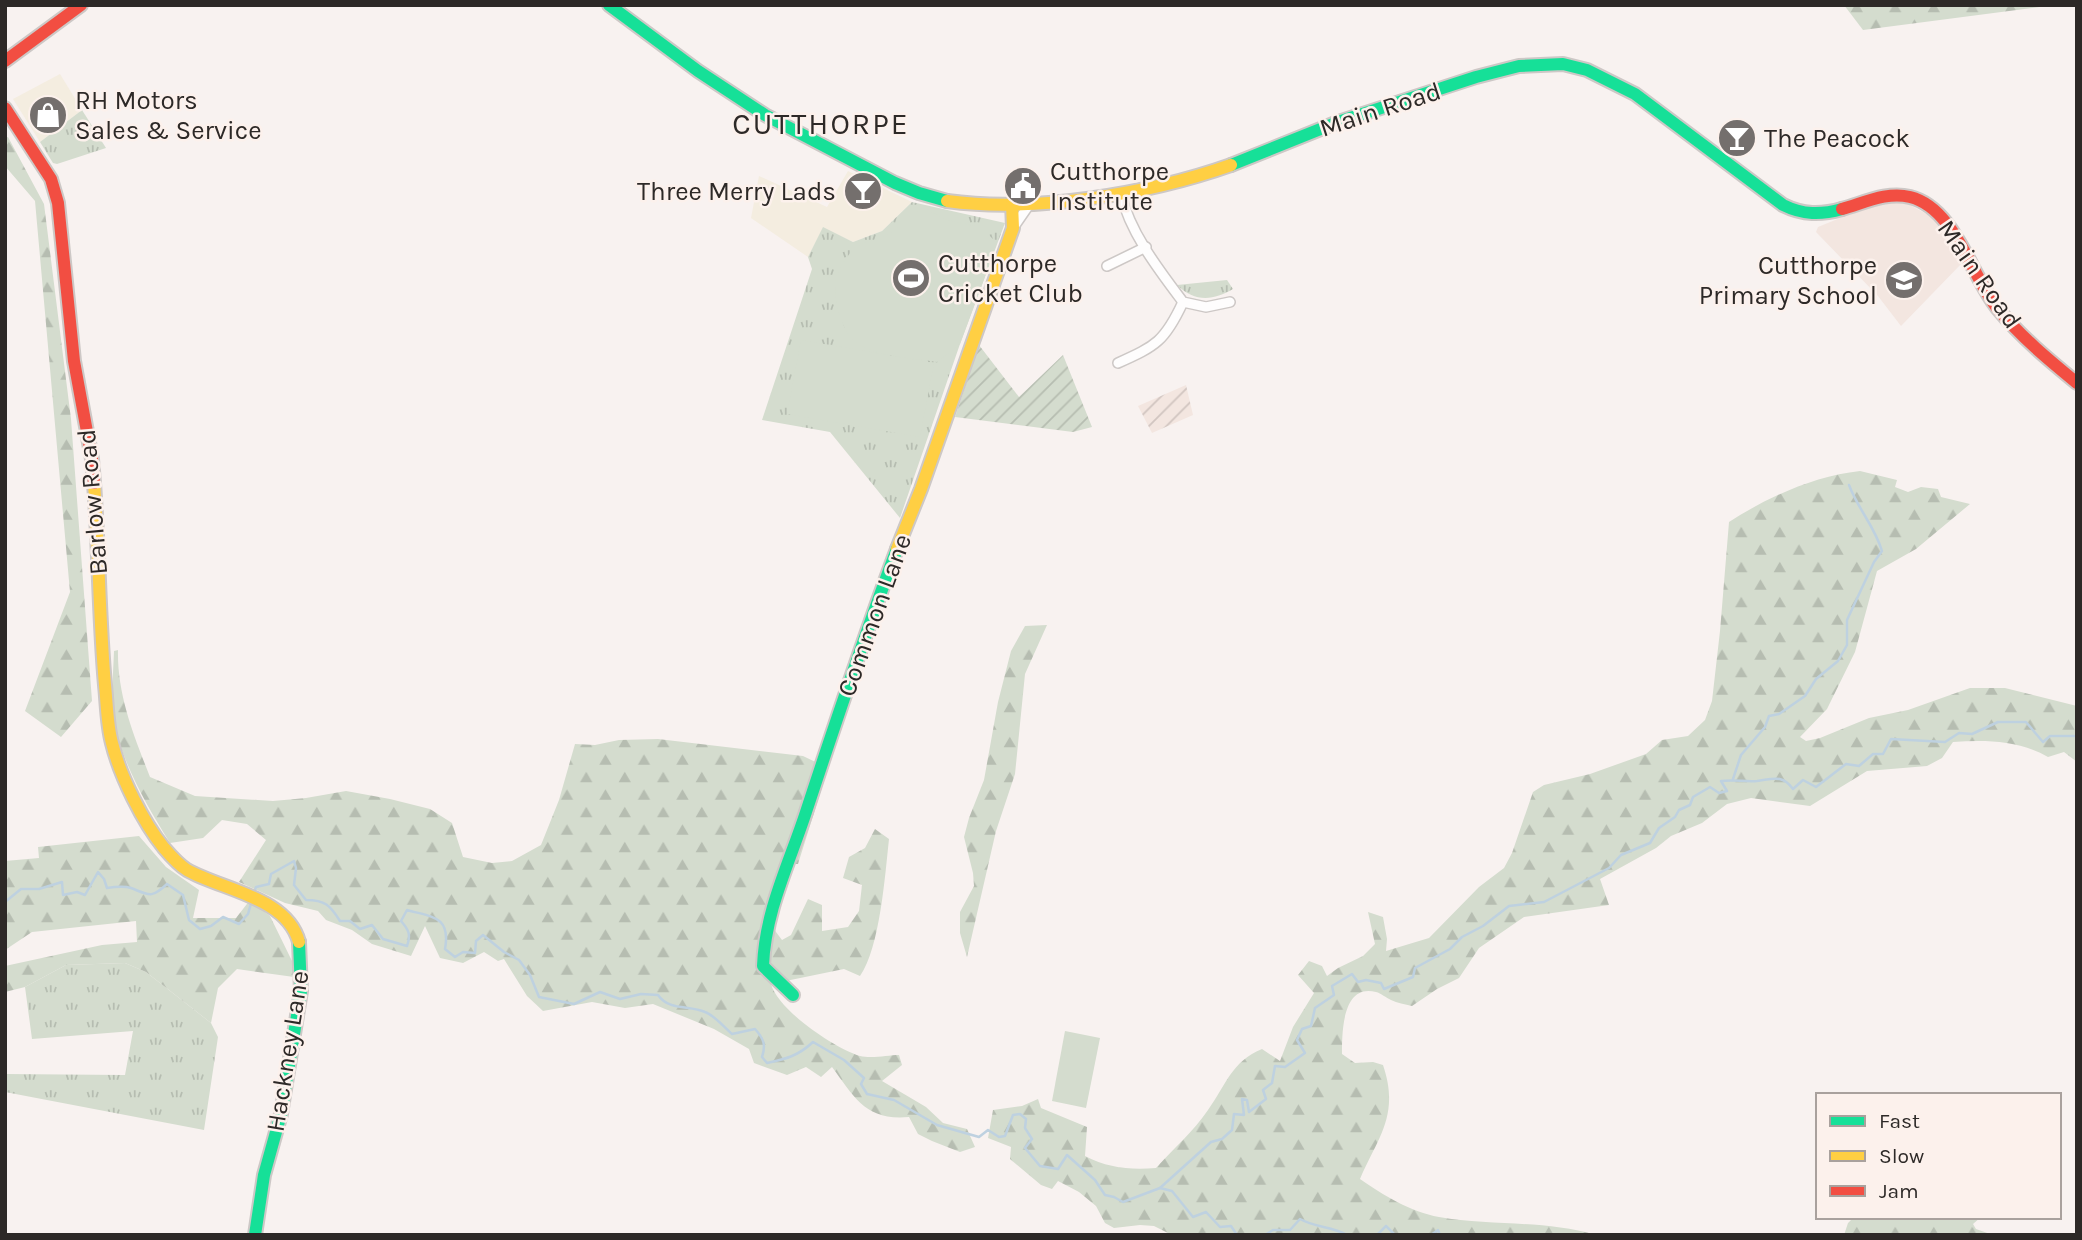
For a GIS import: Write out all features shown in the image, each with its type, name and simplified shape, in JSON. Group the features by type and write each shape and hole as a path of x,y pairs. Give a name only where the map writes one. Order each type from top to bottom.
{"main road":[{"path":"5,61 81,5"},
{"name":"Main Road","path":"609,5 754,108 876,174 937,199 973,204 1121,194 1188,179 1234,165 1339,121 1486,74 1540,62 1567,64 1592,71 1622,86 1670,119 1730,167 1793,210 1807,214 1824,214 1889,194 1909,195 1926,202 1942,217 1954,234 1987,294 2034,349 2077,383"},
{"name":"Barlow Road","path":"5,108 51,179 58,203 74,361 92,459 99,553 102,651 111,741 121,772 135,801 163,847 184,868 204,878"},
{"name":"Common Lane","path":"793,995 763,966 764,940 774,898 872,614 921,489 1013,228 1012,203"},
{"name":"Hackney Lane","path":"204,878 256,897 289,922 297,934 301,949 301,991 296,1025 281,1114 264,1175 255,1235"}],"street":[{"path":"1121,194 1126,215 1183,303 1206,307 1230,302"},
{"name":"Common Lane","path":"1013,228 1031,202"},
{"path":"1107,266 1146,247"},
{"path":"1118,363 1158,344 1183,303"}],"shaded area":[{"path":"60,74 82,110 40,142 13,99"},
{"path":"848,171 912,202 882,231 853,242 823,228 808,257 751,218 759,176 827,207"},
{"name":"Cutthorpe Primary School","path":"1898,202 1908,204 1932,217 1950,240 1962,263 1901,326 1878,296 1816,232 1818,227 1862,209"},
{"path":"1186,385 1193,415 1152,433 1138,406"}],"green space":[{"path":"1844,5 2055,5 1863,30"},
{"path":"82,110 106,148 53,163 40,142"},
{"path":"8,137 44,204 71,419 92,701 61,737 25,711 70,592 35,201 5,166 5,138"},
{"path":"912,202 1005,223 900,518 830,432 762,420 812,269 808,257 823,227 853,242 882,231"},
{"name":"Cutthorpe Cricket Club","path":"924,208 947,220 980,227 993,239 993,255 960,344 937,362 886,354 852,340 844,326 835,292 839,270 855,248 890,233"},
{"path":"1227,280 1233,289 1218,296 1204,298 1183,291 1177,285"},
{"path":"801,340 934,363 920,437 787,414"},
{"path":"979,345 1019,397 1063,355 1092,427 1073,432 955,417"},
{"path":"1860,471 1897,480 1895,487 1908,492 1921,487 1938,489 1941,497 1970,504 1916,549 1877,571 1855,652 1827,709 1800,737 1806,741 1820,738 1869,718 1908,710 1970,688 2005,688 2077,706 2077,762 2064,752 2048,757 2025,747 2002,742 1953,742 1942,758 1927,766 1867,771 1810,806 1751,798 1727,804 1702,823 1671,836 1656,848 1600,879 1609,905 1524,917 1479,948 1459,978 1412,1006 1365,991 1356,995 1346,1012 1342,1054 1355,1063 1373,1062 1383,1065 1388,1083 1385,1125 1360,1179 1398,1202 1429,1215 1459,1220 1557,1227 1596,1235 1172,1235 1154,1226 1114,1228 1105,1223 1096,1206 1079,1192 1058,1181 1052,1189 1041,1185 1010,1159 1011,1147 988,1138 993,1110 1022,1106 1038,1099 1041,1108 1087,1127 1085,1156 1119,1167 1156,1168 1202,1118 1243,1060 1262,1049 1280,1061 1293,1027 1314,993 1298,975 1309,961 1322,966 1327,976 1363,956 1375,944 1368,912 1383,917 1386,951 1429,938 1479,887 1504,868 1512,853 1533,792 1544,785 1590,774 1646,754 1662,740 1688,736 1705,720 1712,701 1729,522 1792,489"},
{"path":"1047,625 1025,674 1015,774 996,831 967,957 960,933 960,912 974,886 964,837 984,780 998,702 1011,651 1025,626"},
{"path":"118,650 123,699 150,777 195,796 273,801 346,791 430,809 452,823 463,857 492,863 512,861 541,845 559,800 575,744 595,745 619,740 658,739 803,756 828,768 798,864 780,864 767,920 782,940 791,935 808,899 822,905 822,931 848,927 859,911 862,885 843,878 849,857 865,848 875,829 889,839 877,930 867,964 860,976 844,969 771,984 784,1005 795,1016 836,1045 865,1057 899,1055 902,1065 882,1081 926,1107 943,1123 967,1129 975,1147 960,1152 918,1134 909,1117 894,1117 872,1111 855,1097 832,1067 821,1077 806,1067 787,1075 754,1063 749,1049 714,1029 653,1004 625,1008 592,1002 543,1011 527,996 504,959 498,961 484,952 463,963 440,958 425,926 411,956 372,944 352,930 326,920 318,911 285,903 239,882 266,840 247,824 222,820 203,838 170,843 135,781 116,731 113,686 114,651"},
{"path":"139,836 166,867 199,890 193,918 236,918 250,900 270,916 292,961 294,977 237,969 218,988 211,1023 146,972 125,963 66,965 25,987 5,992 5,966 102,945 137,942 136,921 32,932 5,950 5,861 39,858 38,847"},
{"path":"125,963 146,972 211,1023 218,1037 204,1130 5,1092 6,1074 125,1075 133,1031 32,1039 25,987 66,965"},
{"path":"1065,1031 1100,1038 1086,1108 1052,1101"},
{"path":"1852,1219 1979,1219 1973,1224 1976,1229 1993,1235 1844,1235"}],"waterway":[{"path":"1733,779 1741,755 1765,727 1769,716 1779,714 1805,696 1816,679 1838,661 1847,645 1847,620 1874,562 1882,551 1849,485"},
{"path":"1160,1188 1211,1142 1222,1139 1232,1130 1234,1114 1244,1115 1242,1099 1247,1100 1249,1112 1266,1099 1263,1090 1272,1083 1275,1066 1285,1067 1305,1053 1297,1040 1302,1029 1311,1026 1315,1008 1334,995 1332,986 1352,974 1358,982 1366,980 1381,983 1384,989 1413,977 1415,968 1450,949 1462,937 1483,926 1509,906 1544,902 1609,868 1621,855 1650,843 1659,828 1675,817 1679,810 1690,805 1693,797 1710,787 1719,793 1727,791 1721,781 1781,779 1793,789 1803,780 1816,787 1846,764 1859,766 1873,754 1883,754 1891,739 1945,742 1959,733 1972,734 1998,722 2026,722 2043,742 2050,736 2077,736"},
{"path":"254,893 256,887 269,884 271,874 294,861 294,885 306,900 326,904 340,921 350,921 360,929 372,925 383,939 407,946 408,933 401,921 407,910 438,920 445,930 445,949 455,957 463,952 475,953 476,941 483,935 519,960 530,975 539,997 574,1004 600,992 620,999 641,994 658,995 673,1006 708,1014 732,1034 755,1029 763,1042 762,1057 767,1063 792,1056 813,1042 844,1060 864,1078 861,1084 867,1094 894,1100 937,1125 979,1137 988,1130 999,1137 1005,1136 1013,1115 1020,1114 1026,1119 1025,1128 1032,1139 1025,1148 1040,1166 1058,1169 1067,1155 1095,1180 1105,1195 1123,1202 1160,1188 1172,1191 1193,1217 1206,1212 1220,1227 1231,1226 1237,1235"},
{"path":"5,902 21,889 39,889 62,882 63,895 77,892 85,895 98,872 107,888 128,887 153,894 167,884 183,895 189,920 200,929 211,926 223,917 239,924 248,914 252,900"},
{"path":"1265,1235 1273,1230 1290,1230 1300,1219 1347,1235"},
{"path":"1377,1235 1386,1226 1395,1235"},
{"path":"1431,1235 1438,1230 1440,1235"}],"traffic: fast":[{"path":"609,5 698,71 765,115 895,183 947,201"},
{"path":"1231,165 1338,122 1476,77 1519,66 1563,64 1587,70 1635,94 1783,205 1812,213 1842,209"},
{"path":"793,995 763,966 768,926 861,647 897,549"},
{"path":"255,1235 264,1175 281,1114 301,991 299,942"}],"traffic: slow":[{"path":"947,201 1017,205 1053,203 1164,185 1231,165"},
{"path":"897,549 921,489 1013,228 1012,203"},
{"path":"94,483 108,722 126,784 148,825 178,863 201,877 268,905 292,927 299,942"}],"traffic: jam":[{"path":"5,61 81,5"},
{"path":"5,108 51,179 58,203 74,361 94,483"},
{"path":"1842,209 1876,198 1893,196 1910,197 1926,204 1939,215 1961,245 1998,309 2026,339 2077,383"}],"place":[{"name":"RH Motors Sales & Service","path":"48,115"},
{"name":"The Peacock","path":"1737,138"},
{"name":"Cutthorpe Institute","path":"1023,186"},
{"name":"Three Merry Lads","path":"863,191"},
{"name":"Cutthorpe Cricket Club","path":"911,278"},
{"name":"Cutthorpe Primary School","path":"1904,280"}],"district":[{"name":"CUTTHORPE","path":"821,124"}]}
